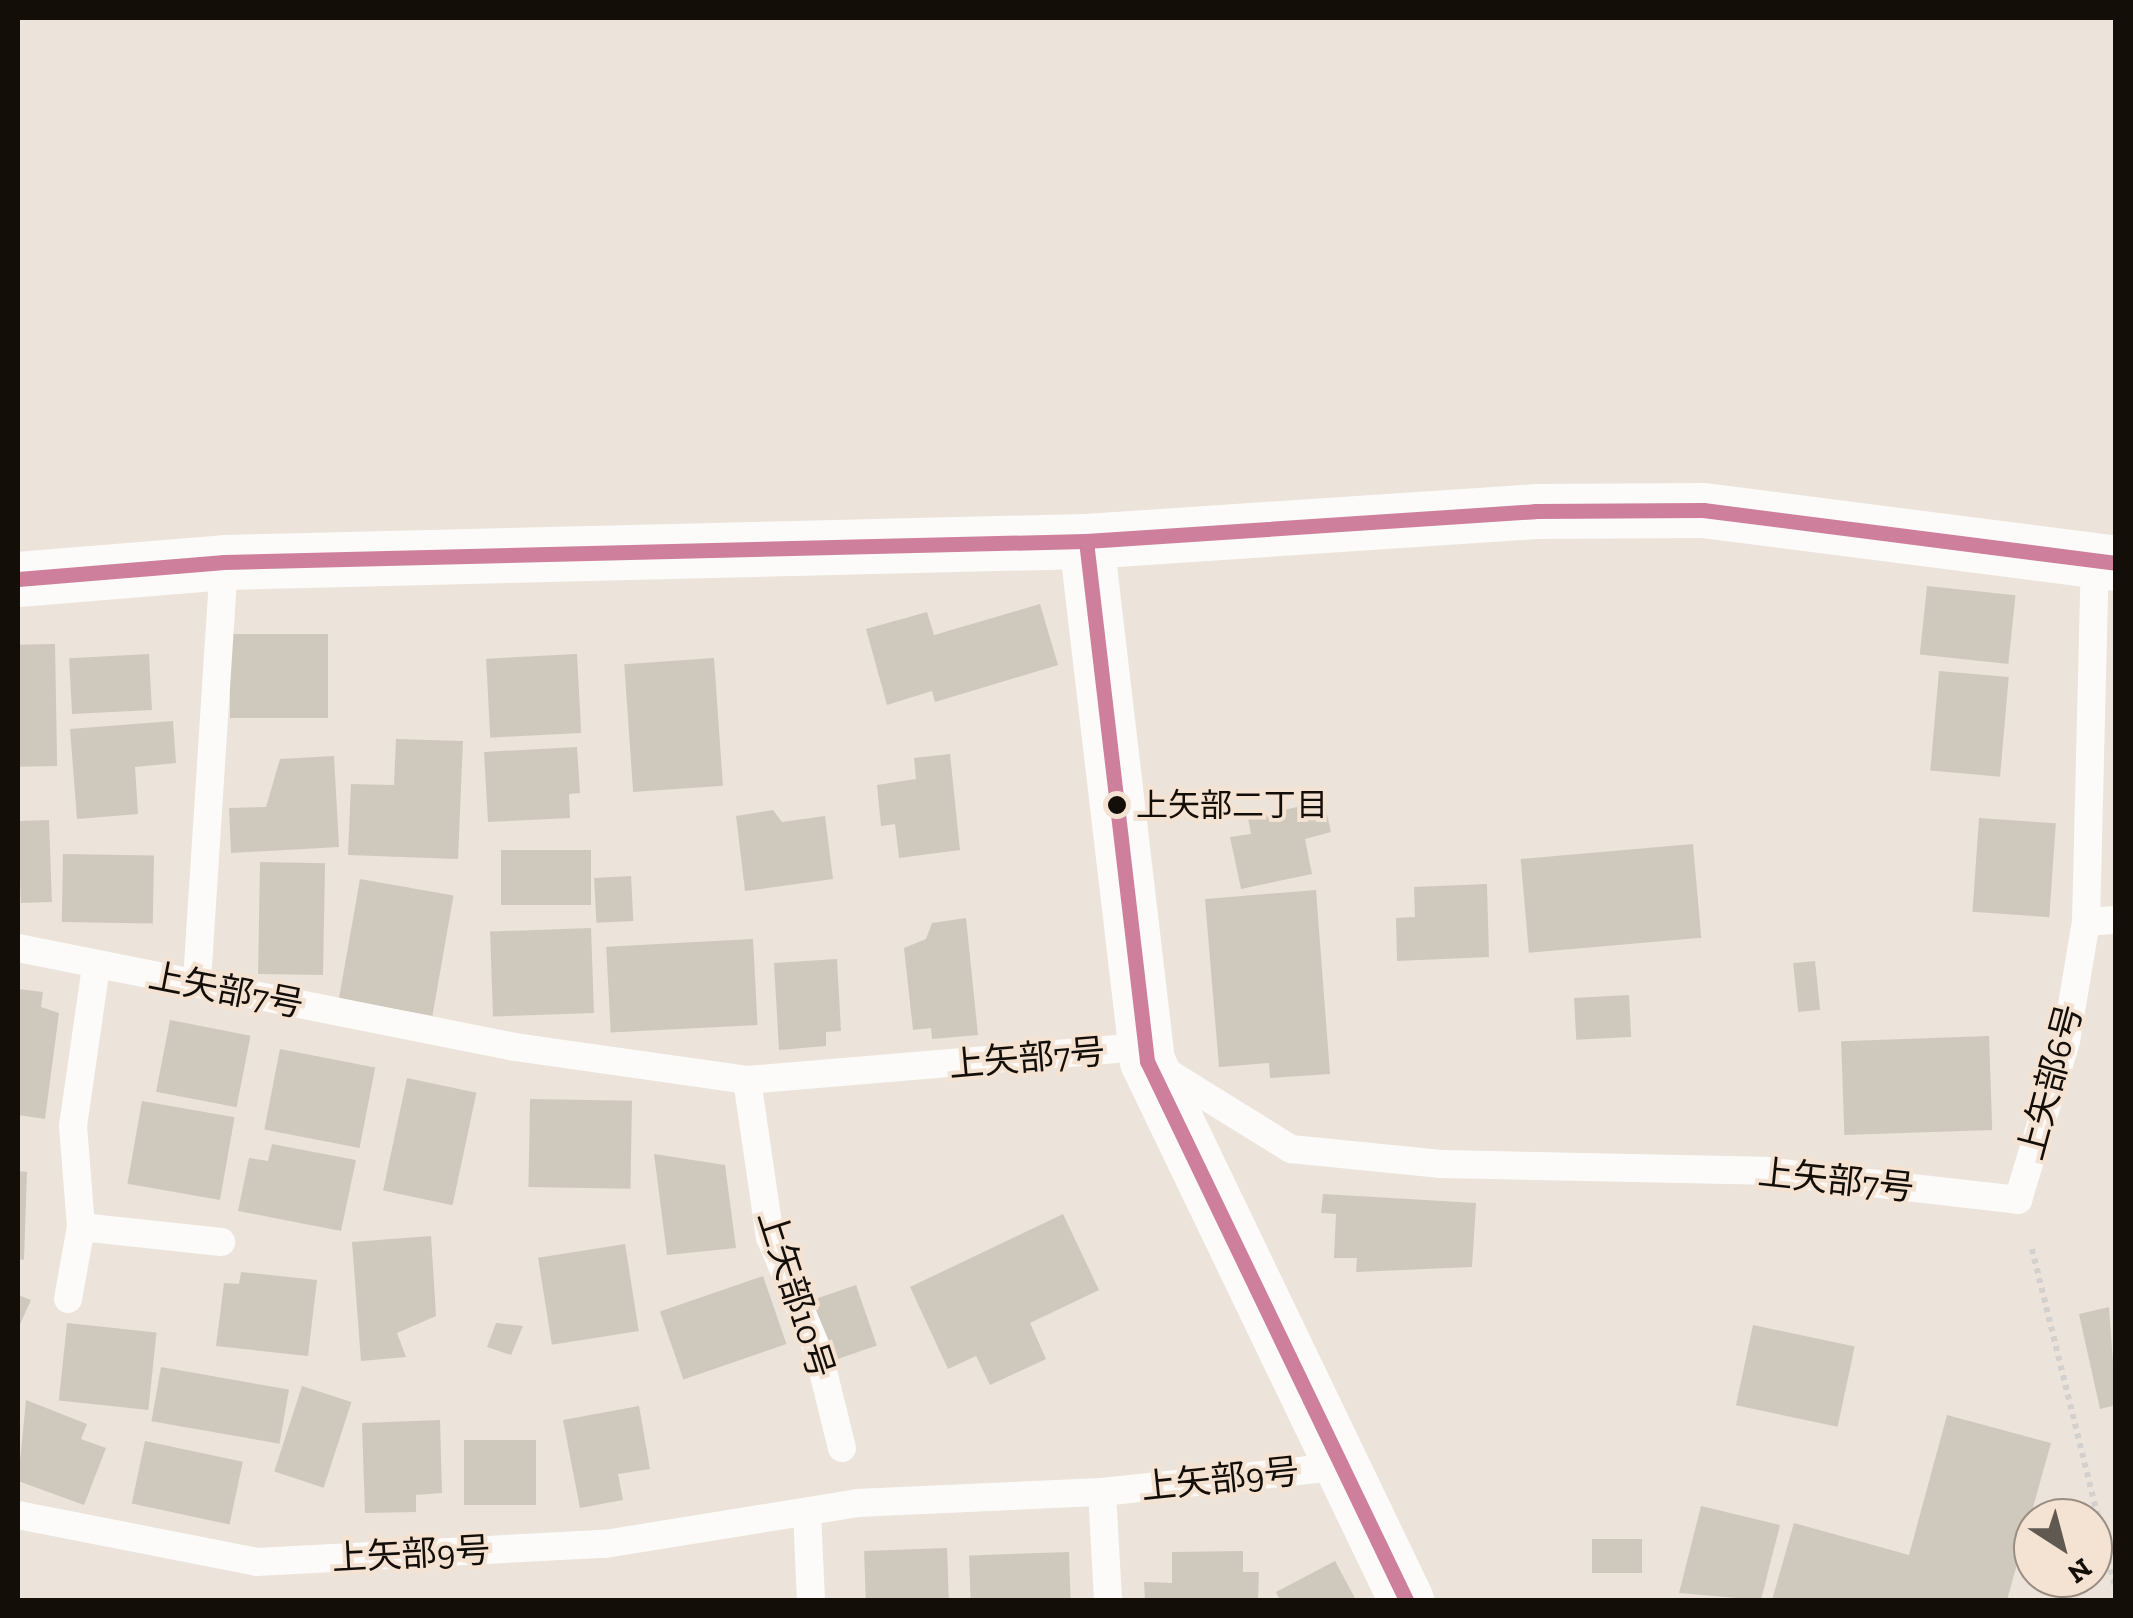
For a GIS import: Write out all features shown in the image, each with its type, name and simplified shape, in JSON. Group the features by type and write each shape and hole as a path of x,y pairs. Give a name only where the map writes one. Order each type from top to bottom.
{"street":[{"path":"18,579 224,562 1086,541 1535,511 1703,510 2105,562"},
{"path":"1086,541 1147,1061 1335,1467 1406,1600"}],"lane":[{"path":"197,981 224,562"},
{"name":"上矢部6号","path":"2018,1200 2066,1041 2086,922 2105,562"},
{"path":"2086,922 2116,920"},
{"name":"上矢部7号","path":"18,948 96,967 197,981 515,1048 748,1080 1128,1048 1291,1149 1441,1164 1765,1170 2018,1200"},
{"path":"68,1300 81,1227 71,1170 96,967"},
{"name":"上矢部10号","path":"748,1080 770,1237 818,1351 842,1448"},
{"path":"81,1227 221,1242"},
{"name":"上矢部9号","path":"18,1516 256,1562 605,1544 808,1512 1102,1492 1335,1467"},
{"path":"1102,1492 1108,1600"},
{"path":"808,1512 811,1600"}],"path":[{"name":"上矢部6号","path":"2018,1200 2070,1376 2082,1472 2116,1592"}],"building":[{"path":"1927,586 2016,595 2008,664 1920,655"},
{"path":"1040,604 1058,665 935,702 932,691 887,705 866,629 927,612 934,635"},
{"path":"230,634 328,634 328,718 230,718"},
{"path":"55,644 57,766 20,767 18,645"},
{"path":"149,654 152,710 72,714 69,658"},
{"path":"577,654 581,733 490,738 486,659"},
{"path":"714,658 723,786 633,792 624,664"},
{"path":"1939,671 2009,677 2000,777 1930,771"},
{"path":"173,721 176,763 135,767 138,814 77,819 70,729"},
{"path":"396,739 463,741 458,859 348,855 351,784 394,785"},
{"path":"577,747 580,793 569,794 570,818 488,822 484,752"},
{"path":"950,754 960,850 899,858 895,824 881,826 877,785 916,779 914,758"},
{"path":"334,756 339,847 231,853 229,808 266,807 280,759"},
{"path":"1324,801 1331,832 1305,839 1312,874 1241,889 1230,837 1251,834 1248,818"},
{"path":"773,810 782,822 825,816 833,879 745,891 736,816"},
{"path":"1979,818 2056,823 2049,917 1972,912"},
{"path":"49,820 52,902 21,903 18,821"},
{"path":"1693,844 1701,938 1529,953 1521,859"},
{"path":"501,850 591,850 591,905 501,905"},
{"path":"63,854 154,856 153,924 62,922"},
{"path":"260,862 325,863 323,975 258,974"},
{"path":"631,876 633,921 596,923 594,878"},
{"path":"360,879 454,895 432,1016 339,999"},
{"path":"1487,884 1489,957 1397,961 1396,918 1415,917 1414,887"},
{"path":"1316,890 1330,1074 1270,1078 1269,1063 1219,1067 1205,899"},
{"path":"966,918 978,1035 932,1039 931,1028 913,1030 904,948 926,939 932,923"},
{"path":"591,928 594,1013 493,1016 490,932"},
{"path":"753,939 758,1025 611,1033 606,947"},
{"path":"837,959 841,1031 826,1032 826,1046 779,1050 774,963"},
{"path":"1815,961 1820,1010 1798,1012 1793,963"},
{"path":"18,989 43,992 41,1007 59,1013 45,1119 18,1115"},
{"path":"1629,995 1631,1037 1576,1040 1574,998"},
{"path":"170,1020 250,1036 237,1107 156,1092"},
{"path":"1989,1036 1992,1130 1844,1135 1841,1041"},
{"path":"280,1049 375,1068 360,1148 264,1129"},
{"path":"407,1078 476,1093 453,1205 383,1190"},
{"path":"530,1099 632,1101 630,1189 528,1187"},
{"path":"142,1101 235,1117 220,1200 127,1184"},
{"path":"272,1144 356,1160 341,1231 238,1211 249,1158 268,1161"},
{"path":"654,1154 725,1165 736,1248 667,1255"},
{"path":"18,1171 27,1172 24,1260 18,1259"},
{"path":"1323,1194 1476,1203 1472,1267 1356,1272 1357,1258 1334,1258 1336,1214 1321,1213"},
{"path":"1063,1214 1099,1290 1030,1323 1046,1359 990,1385 976,1356 948,1369 910,1287"},
{"path":"431,1236 436,1316 397,1333 406,1357 361,1361 352,1242"},
{"path":"625,1244 639,1331 552,1345 538,1258"},
{"path":"241,1272 317,1280 308,1356 216,1346 224,1283 239,1284"},
{"path":"763,1276 786,1344 683,1380 660,1311"},
{"path":"856,1285 877,1346 833,1360 813,1300"},
{"path":"18,1295 31,1300 18,1329"},
{"path":"2109,1307 2116,1405 2100,1409 2079,1314"},
{"path":"67,1323 157,1332 148,1410 59,1401"},
{"path":"496,1323 523,1326 511,1355 487,1347"},
{"path":"1753,1325 1855,1347 1838,1427 1736,1405"},
{"path":"161,1367 289,1390 279,1444 151,1421"},
{"path":"302,1386 351,1402 324,1488 274,1472"},
{"path":"26,1400 87,1424 81,1439 106,1448 84,1505 18,1481"},
{"path":"639,1406 650,1469 618,1474 623,1500 580,1508 563,1420"},
{"path":"1947,1415 2051,1443 2036,1498 2013,1498 2013,1579 2007,1600 1772,1600 1794,1523 1909,1555"},
{"path":"440,1420 442,1493 416,1495 416,1512 365,1513 362,1423"},
{"path":"464,1440 536,1440 536,1505 464,1505"},
{"path":"145,1441 243,1462 230,1524 132,1504"},
{"path":"1701,1506 1780,1525 1761,1600 1679,1593"},
{"path":"1592,1539 1642,1539 1642,1573 1592,1573"},
{"path":"947,1548 949,1600 866,1600 864,1551"},
{"path":"1243,1551 1243,1572 1259,1572 1258,1600 1145,1600 1144,1582 1172,1583 1172,1552"},
{"path":"1069,1552 1071,1600 971,1600 969,1555"},
{"path":"1335,1561 1356,1600 1280,1600 1276,1592"}],"transit line":[{"path":"18,579 224,562 1086,541 1535,511 1703,510 2116,563"},
{"path":"1086,541 1147,1061 1406,1600"}],"place":[{"name":"上矢部二丁目","path":"1117,805"}]}
